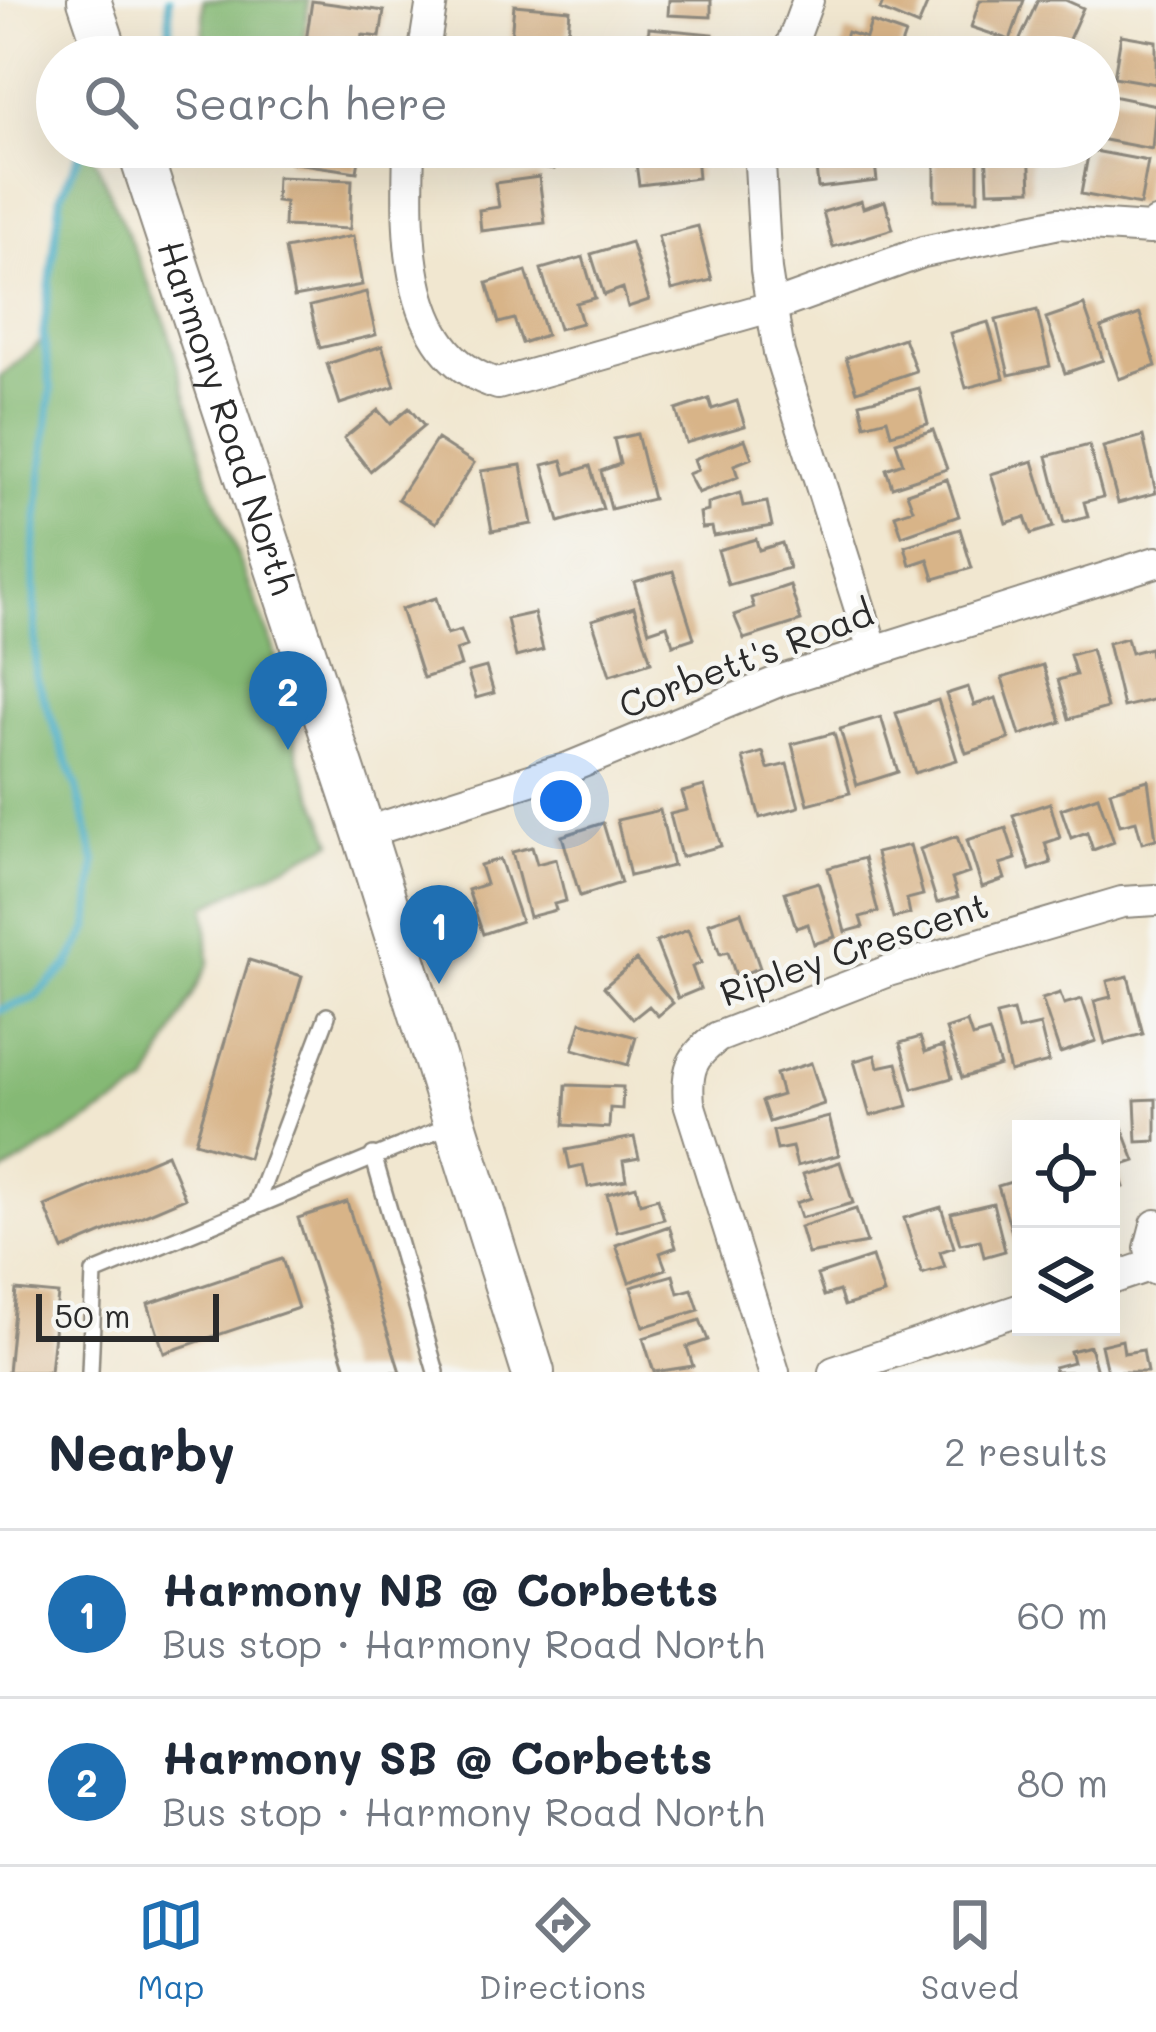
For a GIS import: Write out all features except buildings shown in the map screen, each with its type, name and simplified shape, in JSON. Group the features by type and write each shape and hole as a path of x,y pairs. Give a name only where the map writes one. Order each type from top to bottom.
{"main road":[{"path":"89,0 101,36"},
{"name":"Harmony Road North","path":"145,168 364,833 533,1372"}],"street":[{"path":"426,36 432,0"},
{"path":"795,36 808,0"},
{"path":"409,168 407,235 427,319 444,353 469,376 498,384 774,306 922,252 1059,223 1150,229 1156,224"},
{"path":"761,168 779,353 873,650"},
{"name":"Corbett's Road","path":"364,833 568,769 779,681 1156,562"},
{"name":"Ripley Crescent","path":"774,1372 689,1103 686,1076 695,1053 718,1037 888,970 1122,902 1156,900"},
{"path":"1120,1276 1154,1267 1156,1225"},
{"path":"834,1372 1012,1312"}],"lane":[{"path":"256,1204 327,1016"},
{"path":"90,1372 94,1273 457,1123"},
{"path":"373,1155 436,1372"}],"green space":[{"path":"203,0 308,0 305,36 204,36"},
{"path":"73,168 99,168 167,326 209,481 273,646 299,760 333,842 206,906 209,963 147,1085 0,1174 0,377 41,342 61,195"}],"waterway":[{"path":"169,0 170,36"},
{"path":"0,1010 34,998 68,966 89,927 95,862 77,788 36,677 34,554 51,388 43,335 61,195 73,168"}],"place":[{"name":"Harmony SB @ Corbetts","path":"288,750"},
{"name":"Harmony NB @ Corbetts","path":"439,984"}]}
